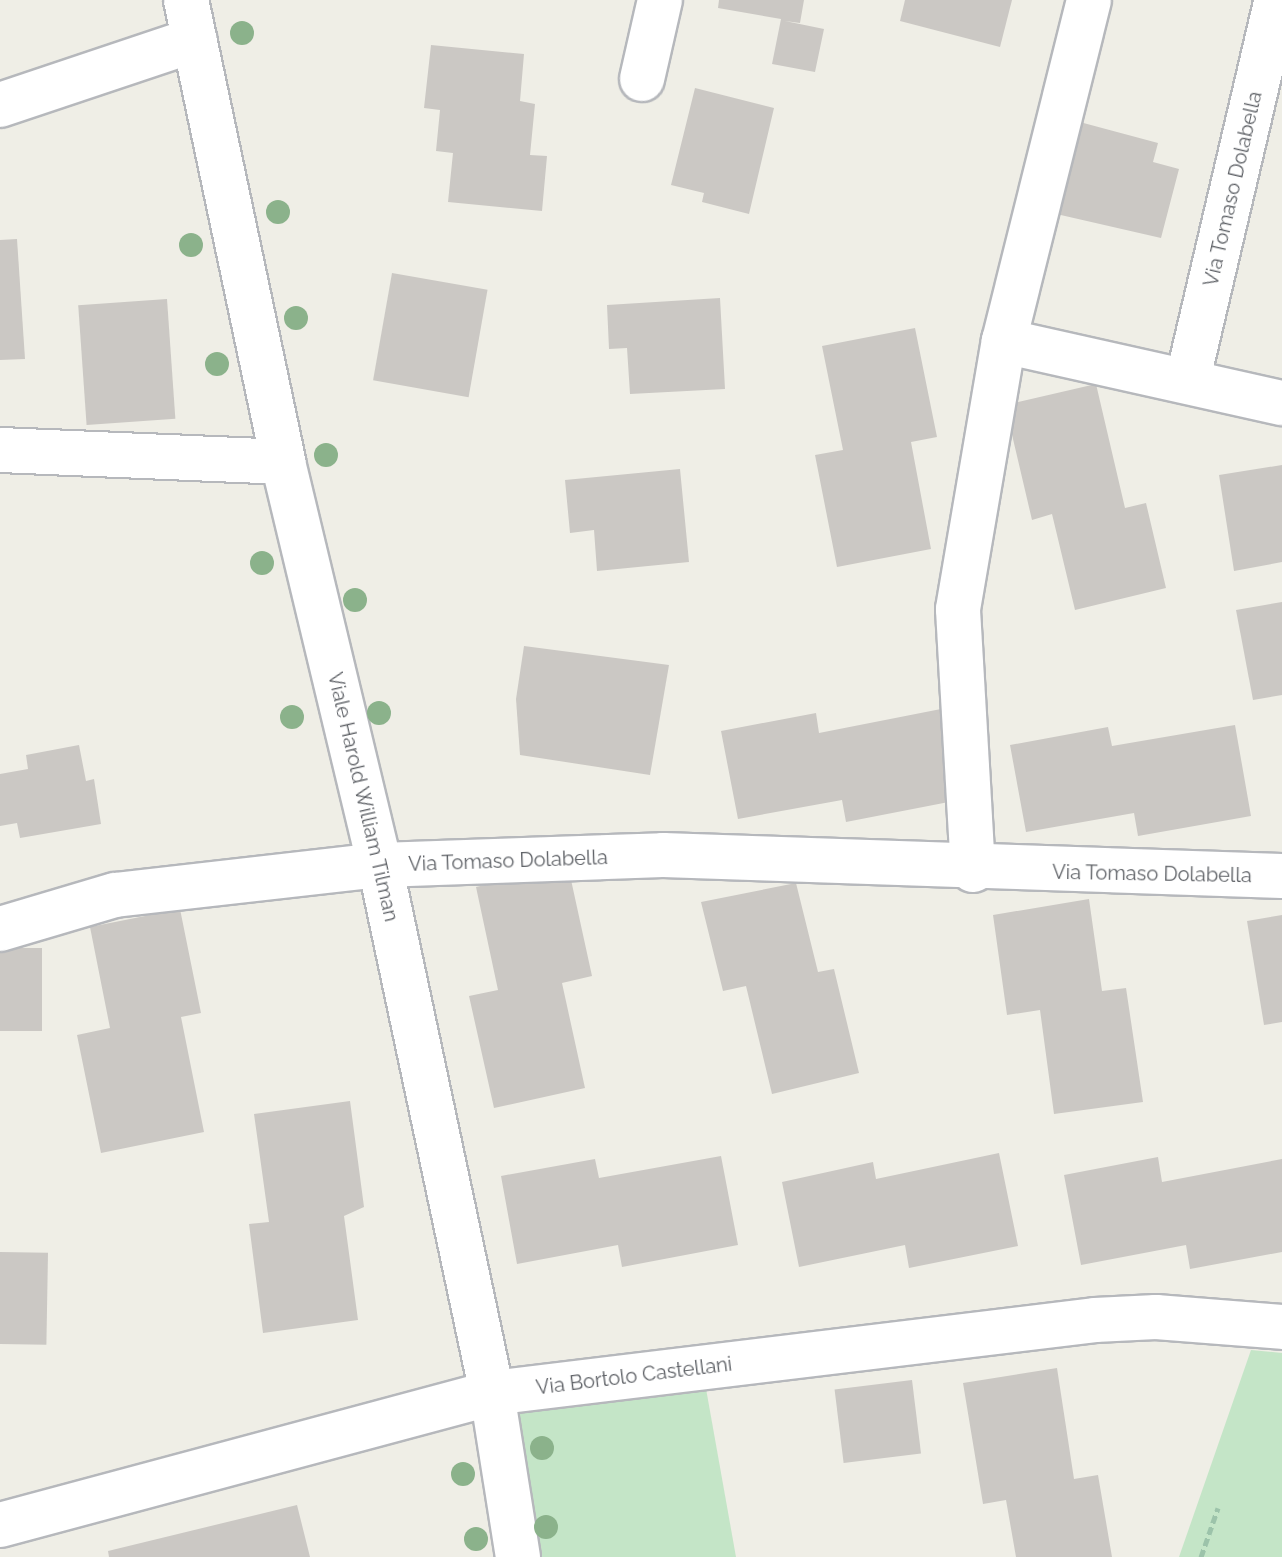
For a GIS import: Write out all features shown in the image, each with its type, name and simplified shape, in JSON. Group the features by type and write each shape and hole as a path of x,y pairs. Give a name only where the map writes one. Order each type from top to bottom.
{"street":[{"path":"642,79 660,0"},
{"path":"973,870 958,609 1004,341 1089,0"},
{"name":"Via Tomaso Dolabella","path":"1188,378 1277,0"},
{"name":"Viale Harold William Tilman","path":"0,105 190,20 283,462 380,865 492,1393 518,1557"},
{"path":"1004,341 1188,378 1282,403"},
{"path":"0,450 283,462"},
{"name":"Via Tomaso Dolabella","path":"0,929 115,895 380,865 663,855 973,870 1282,876"},
{"name":"Via Bortolo Castellani","path":"0,1525 492,1393 1095,1320 1156,1317 1282,1327"}],"path":[{"path":"1201,1557 1218,1508"}],"green space":[{"path":"1251,1350 1282,1353 1282,1557 1179,1557"},
{"path":"705,1383 736,1557 525,1557 510,1406"}],"building":[{"path":"719,0 804,0 800,23 785,21 824,29 815,72 772,64 781,19 718,8"},
{"path":"905,0 1012,0 1000,47 900,21"},
{"path":"431,45 524,54 520,101 535,104 530,155 547,156 542,211 448,202 453,153 436,151 440,110 424,108"},
{"path":"695,88 774,108 749,214 702,202 704,193 671,185"},
{"path":"1076,121 1158,143 1153,162 1179,169 1161,238 1052,213"},
{"path":"17,239 25,359 0,360 0,240"},
{"path":"392,273 488,290 469,397 373,380"},
{"path":"720,298 725,389 630,394 627,348 609,349 607,305"},
{"path":"167,299 175,419 87,425 78,305"},
{"path":"915,328 937,437 911,442 931,549 837,567 815,455 843,450 822,346"},
{"path":"1096,384 1125,508 1146,503 1166,588 1075,610 1052,514 1032,520 1005,405"},
{"path":"1282,465 1282,562 1234,571 1219,475"},
{"path":"680,469 689,562 597,571 594,530 570,533 565,480"},
{"path":"1282,602 1282,695 1253,700 1236,610"},
{"path":"524,646 669,665 650,775 520,755 516,699"},
{"path":"941,709 959,800 846,822 842,800 738,819 721,731 816,713 819,733"},
{"path":"1235,725 1251,816 1138,836 1134,813 1026,832 1010,745 1108,727 1112,746"},
{"path":"79,745 86,781 94,779 101,824 20,838 17,823 0,826 0,774 28,769 26,755"},
{"path":"568,866 592,976 562,983 585,1088 494,1108 469,996 498,990 476,887"},
{"path":"796,883 818,972 834,969 859,1073 772,1094 746,986 723,991 701,902"},
{"path":"1089,899 1102,991 1126,988 1143,1102 1054,1114 1040,1010 1007,1015 993,915"},
{"path":"180,909 201,1013 181,1017 204,1132 101,1153 77,1035 110,1028 90,927"},
{"path":"1282,915 1282,1022 1264,1025 1247,921"},
{"path":"0,948 42,948 42,1031 0,1031"},
{"path":"350,1101 364,1207 344,1216 358,1320 263,1333 249,1224 269,1222 254,1114"},
{"path":"999,1153 1018,1246 909,1268 905,1245 799,1267 782,1182 873,1162 876,1179"},
{"path":"721,1156 738,1245 622,1267 618,1245 517,1264 501,1176 595,1159 599,1178"},
{"path":"1158,1157 1162,1182 1282,1159 1282,1252 1190,1269 1186,1245 1081,1265 1064,1175"},
{"path":"0,1252 48,1253 46,1345 0,1344"},
{"path":"1057,1368 1074,1479 1098,1475 1112,1557 1016,1557 1006,1500 983,1504 963,1383"},
{"path":"912,1380 921,1453 844,1463 835,1390"},
{"path":"297,1505 310,1557 109,1557 108,1551"}]}
